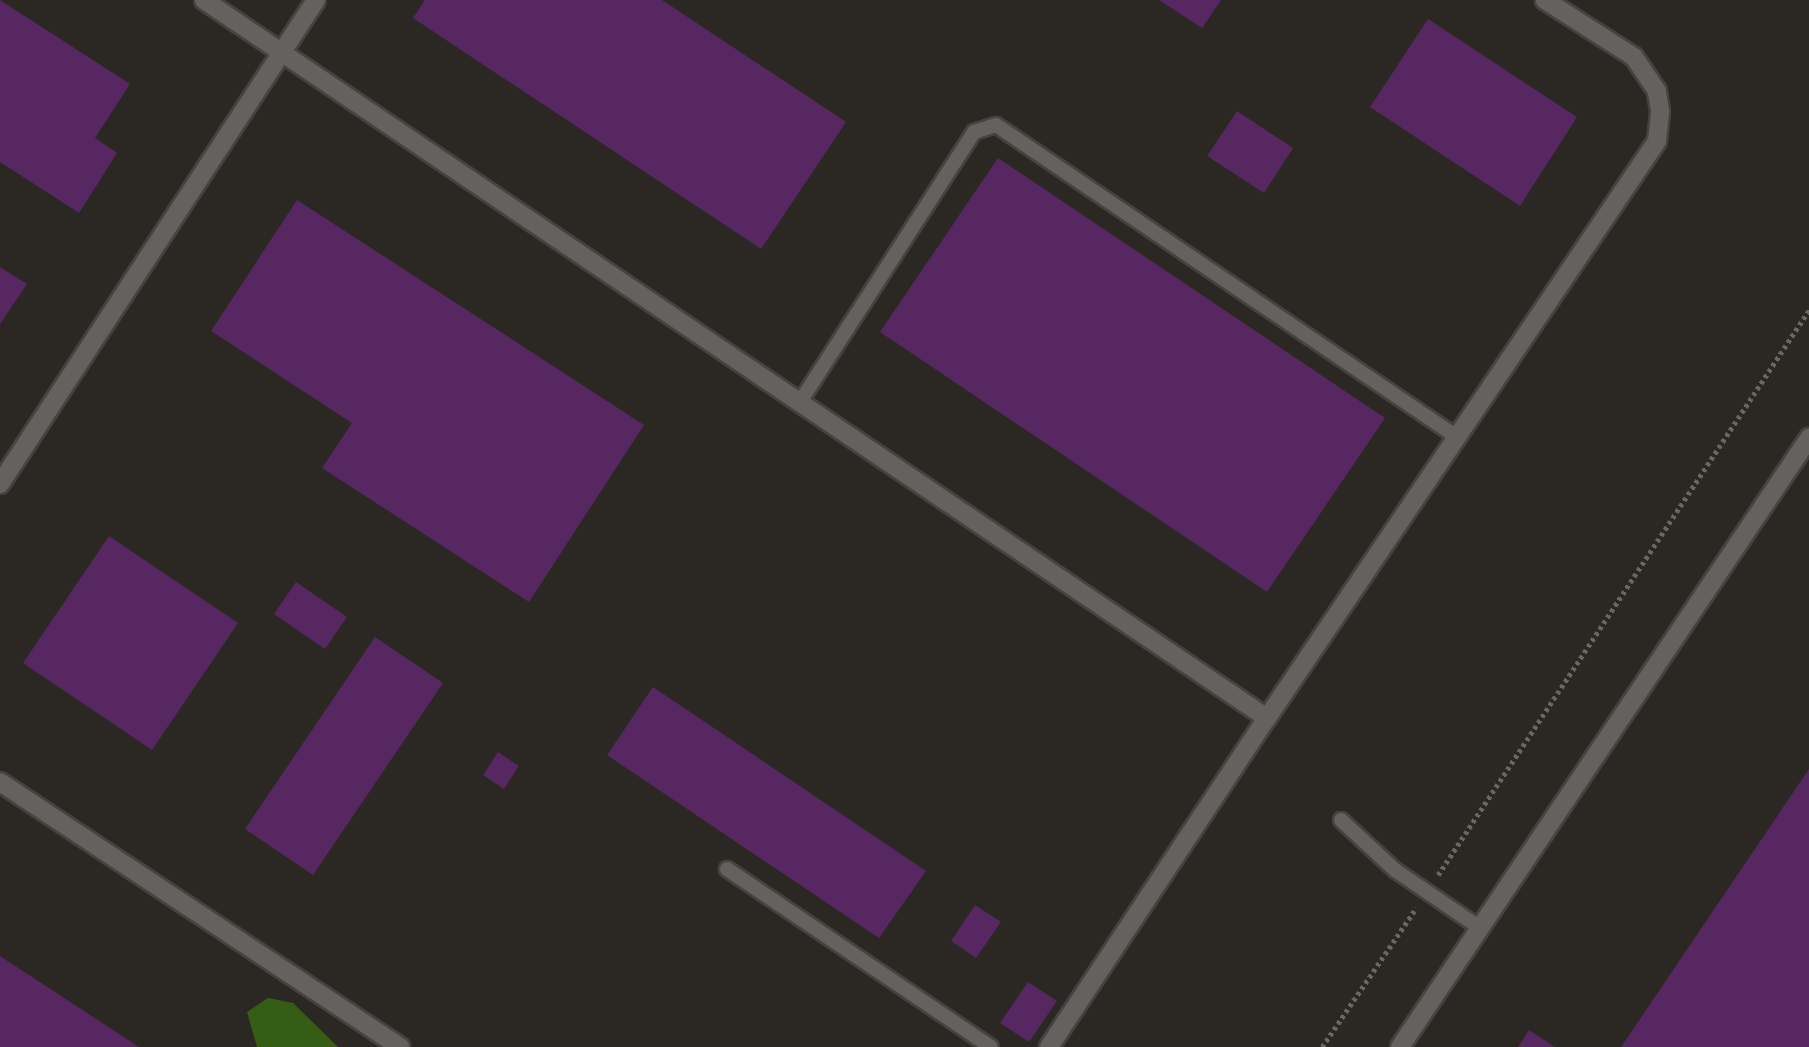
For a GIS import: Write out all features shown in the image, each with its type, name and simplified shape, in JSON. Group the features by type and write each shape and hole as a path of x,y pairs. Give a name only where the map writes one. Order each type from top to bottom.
{"street":[{"path":"204,0 1267,718"},
{"path":"0,484 316,0"},
{"path":"1049,1047 1267,718 1657,141 1660,111 1657,91 1634,57 1545,0"},
{"path":"1400,1047 1809,438"},
{"path":"0,782 400,1047"}],"lane":[{"path":"800,402 974,132 996,125 1457,437"},
{"path":"1341,820 1395,870 1480,928"},
{"path":"727,869 991,1047"}],"path":[{"path":"1322,1047 1427,892 1809,310"}],"green space":[{"path":"268,998 293,1003 338,1047 257,1047 247,1012"}],"building":[{"path":"0,0 130,84 95,138 117,153 79,213 0,162"},
{"path":"425,0 662,0 846,122 761,249 413,18"},
{"path":"1159,0 1221,0 1202,28"},
{"path":"1428,19 1577,117 1520,206 1370,107"},
{"path":"1237,111 1293,148 1264,193 1207,156"},
{"path":"998,158 1385,418 1267,592 880,332"},
{"path":"297,200 644,425 529,602 322,468 352,423 211,331"},
{"path":"0,267 27,284 0,324"},
{"path":"109,536 238,623 152,750 23,663"},
{"path":"296,582 347,617 325,649 274,614"},
{"path":"375,637 443,683 313,875 245,829"},
{"path":"653,687 926,871 879,938 607,755"},
{"path":"498,752 519,766 504,789 483,775"},
{"path":"1809,769 1809,1047 1621,1047"},
{"path":"975,905 1001,922 976,958 951,941"},
{"path":"0,956 139,1047 0,1047"},
{"path":"1028,982 1057,1001 1029,1042 1000,1023"},
{"path":"1529,1030 1555,1047 1518,1047"}]}
